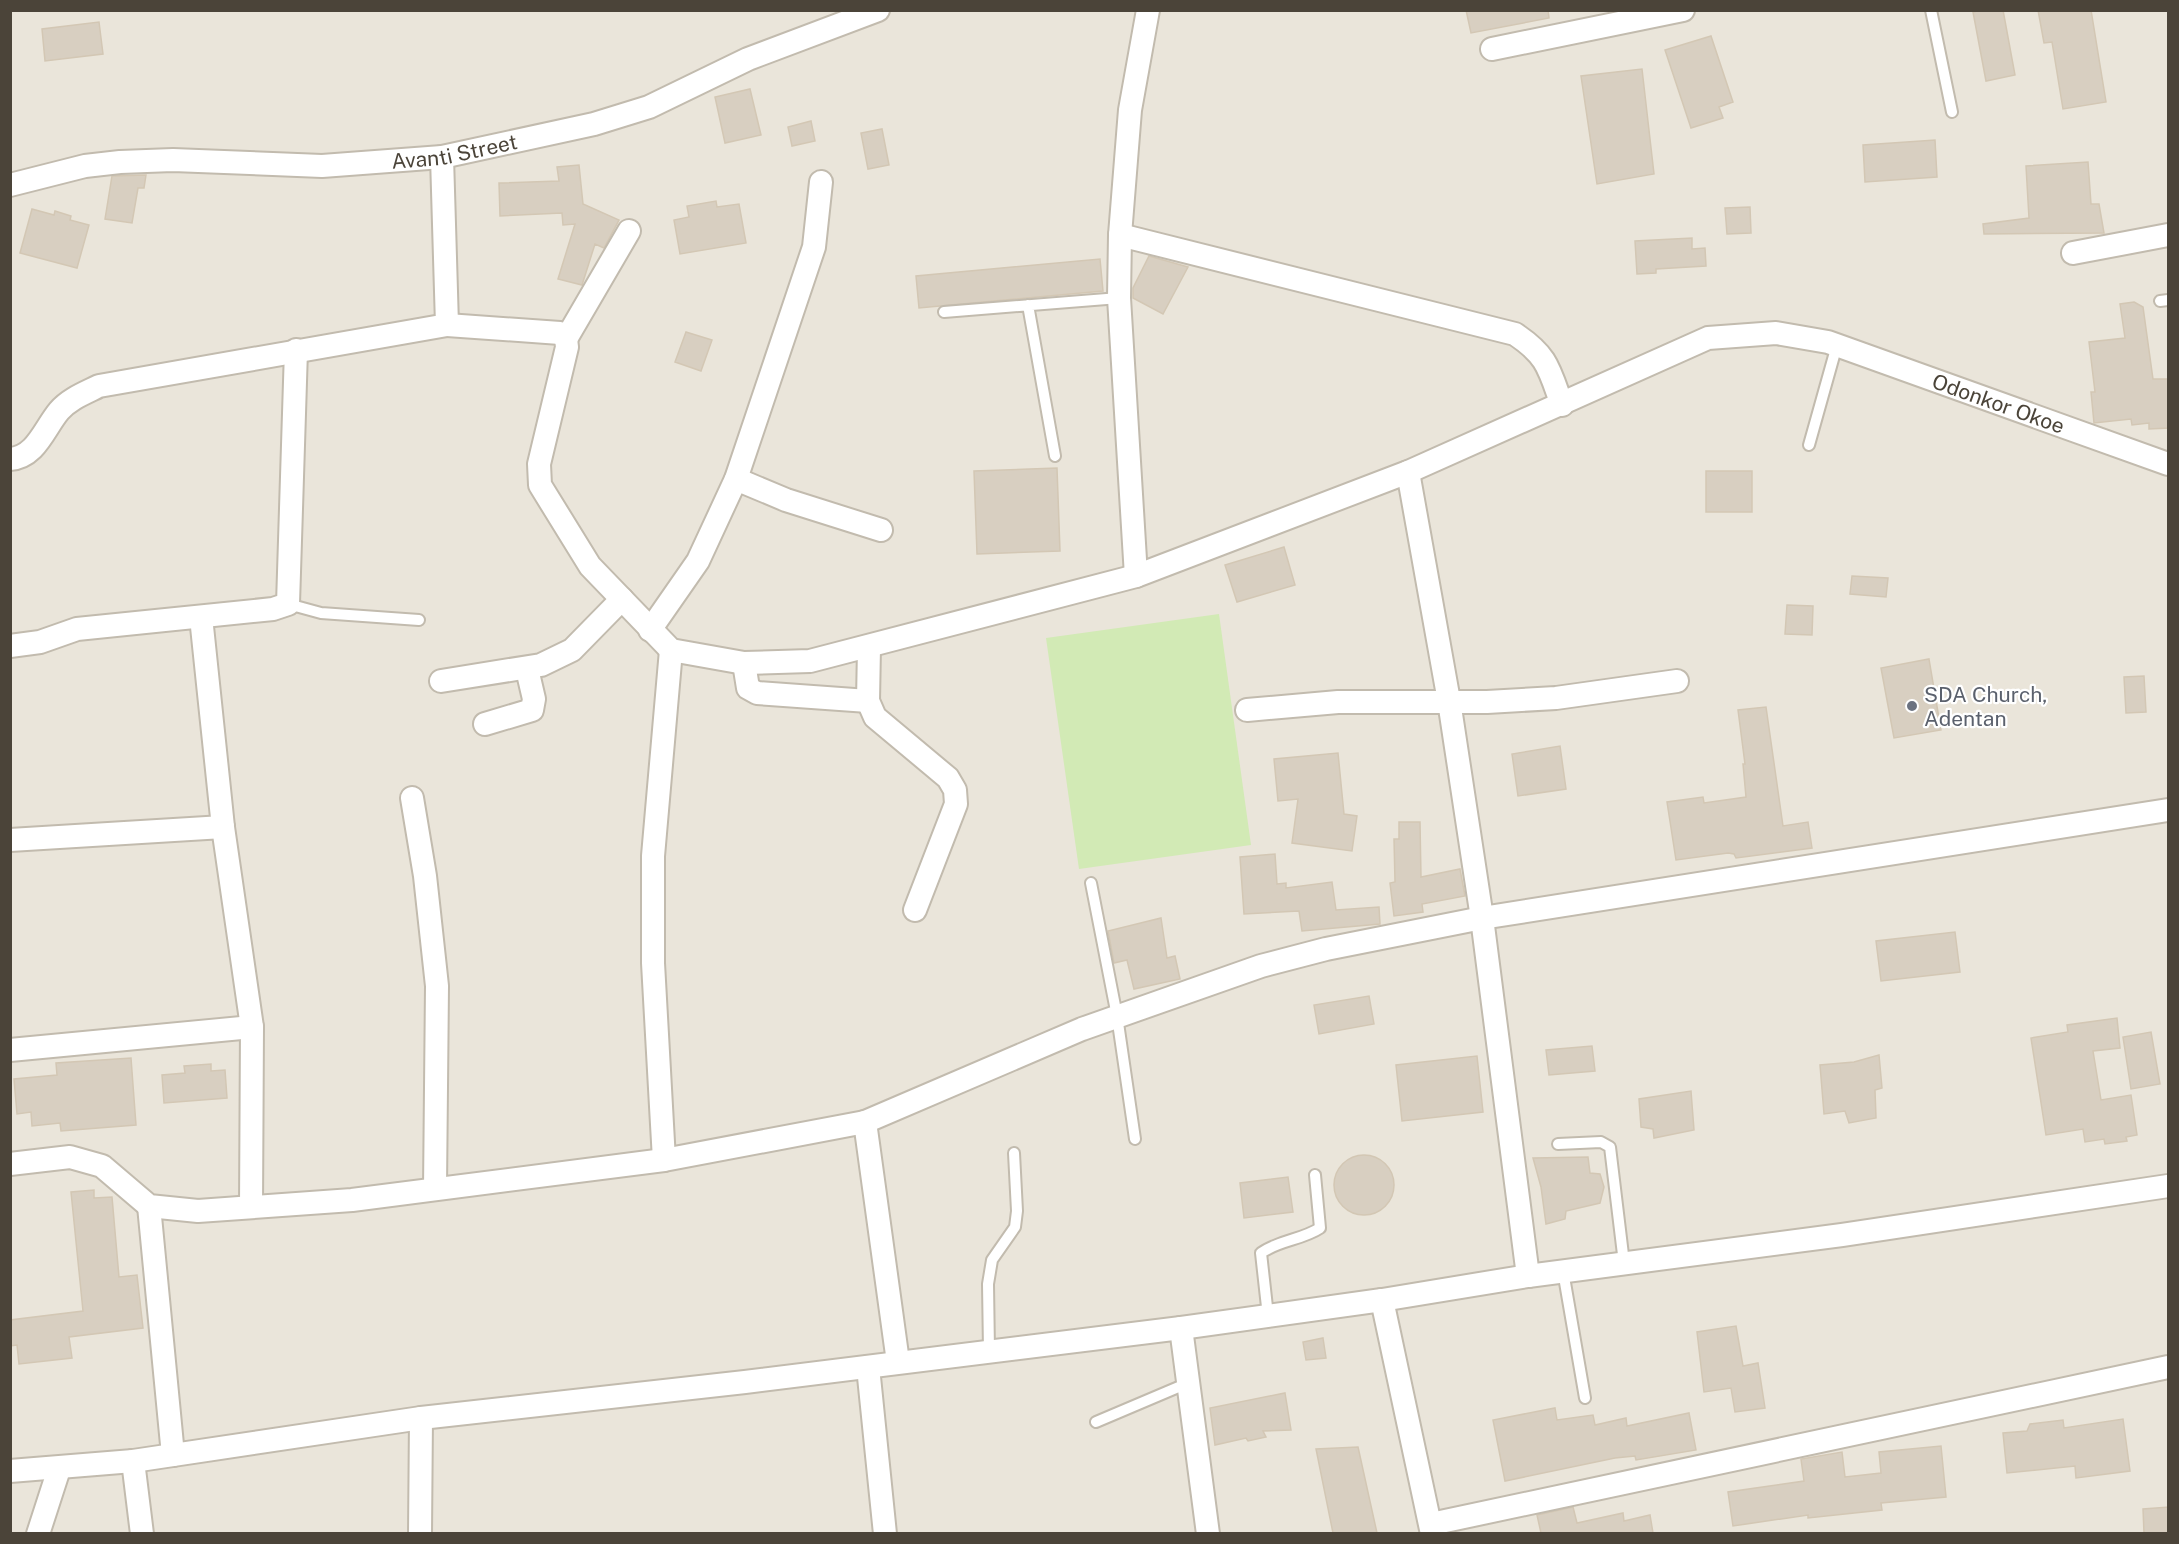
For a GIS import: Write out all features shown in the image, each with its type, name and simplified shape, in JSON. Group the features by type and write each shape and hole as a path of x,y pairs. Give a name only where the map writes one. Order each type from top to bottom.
{"street":[{"name":"Avanti Street","path":"10,185 85,166 120,162 173,159 322,166 442,157 594,124 649,107 748,59 878,10"},
{"path":"1136,576 1119,298 1120,235 1130,110 1148,10"},
{"path":"1492,49 1683,10"},
{"path":"442,157 447,324"},
{"path":"650,630 698,561 736,479 814,247 821,182"},
{"path":"629,231 566,339 567,347 539,464 540,486 574,543 650,630 671,650 653,856 653,963 664,1160"},
{"path":"1120,235 1515,334 1533,346 1545,359 1562,405"},
{"path":"2073,252 2169,236"},
{"path":"10,459 29,453 60,410 75,398 99,386 447,324 560,333 566,339"},
{"name":"Odonkor Okoe","path":"671,650 744,663 810,661 1136,576 1408,472 1708,338 1776,333 1833,344 2169,464"},
{"path":"10,646 40,642 77,629 273,609 288,604 296,350"},
{"path":"1408,472 1449,701 1482,918 1528,1276"},
{"path":"736,479 786,500 880,530"},
{"path":"441,681 527,669 572,650 622,599"},
{"path":"201,617 223,827 252,1027 251,1207"},
{"path":"869,647 868,700 875,717 948,778 955,790 956,804 915,910"},
{"path":"744,663 748,688 756,693 868,700"},
{"path":"485,724 532,710 534,699 527,669"},
{"path":"1247,710 1338,702 1487,702 1556,698 1677,681"},
{"path":"412,798 426,888 437,986 435,1189"},
{"path":"10,1164 70,1157 102,1166 149,1206 198,1211 352,1200 664,1160 865,1122 1082,1029 1261,966 1326,949 1482,918 2169,810"},
{"path":"10,840 223,827"},
{"path":"10,1050 252,1027"},
{"path":"865,1122 898,1362"},
{"path":"10,1471 59,1469 133,1461 421,1418 1181,1328 1382,1300 1528,1276 1842,1235 2169,1186"},
{"path":"149,1206 173,1455"},
{"path":"1382,1300 1431,1529 2169,1367"},
{"path":"1181,1328 1208,1533"},
{"path":"868,1366 885,1533"},
{"path":"420,1533 421,1418"},
{"path":"133,1461 142,1533"},
{"path":"38,1533 59,1469"}],"lane":[{"path":"1931,10 1952,112"},
{"path":"944,312 1119,298"},
{"path":"1028,305 1055,456"},
{"path":"1809,445 1833,344"},
{"path":"288,604 321,613 419,620"},
{"path":"1091,883 1118,1017 1135,1139"},
{"path":"1558,1144 1601,1142 1610,1147 1624,1263"},
{"path":"989,1352 988,1284 992,1260 1014,1227 1017,1211 1014,1153"},
{"path":"1268,1316 1261,1253 1271,1246 1313,1233 1320,1228 1315,1174"},
{"path":"1563,1271 1585,1398"},
{"path":"1096,1422 1188,1383"}],"shaded area":[{"path":"11,11 2168,11 2168,1533 11,1533"}],"green space":[{"path":"1219,614 1251,845 1079,869 1046,638"}],"building":[{"path":"1466,10 1548,10 1549,18 1471,33"},
{"path":"2003,10 2015,75 1986,81 1973,12"},
{"path":"2038,10 2091,10 2106,102 2063,109 2052,42 2044,43"},
{"path":"99,22 103,54 45,61 42,29"},
{"path":"1711,36 1733,102 1719,107 1723,118 1691,128 1665,50"},
{"path":"1642,69 1654,174 1597,184 1581,76"},
{"path":"750,89 761,135 725,143 715,97"},
{"path":"811,121 815,141 792,146 788,127"},
{"path":"882,129 889,165 868,169 861,133"},
{"path":"1935,140 1937,177 1865,182 1863,145"},
{"path":"2088,162 2091,204 2099,204 2104,233 1984,234 1983,224 2029,218 2026,166"},
{"path":"579,165 583,204 619,220 604,248 595,244 582,285 558,279 575,224 563,225 562,213 500,216 499,183 559,181 557,167"},
{"path":"146,175 144,188 138,188 132,223 105,219 112,176"},
{"path":"716,201 717,207 739,204 746,243 680,254 674,220 689,217 687,206"},
{"path":"1750,207 1751,233 1727,234 1725,208"},
{"path":"32,209 54,215 55,211 71,216 70,220 89,225 77,268 20,253"},
{"path":"1692,238 1692,249 1705,248 1706,266 1656,269 1656,273 1637,274 1635,241"},
{"path":"1149,256 1188,267 1163,314 1133,298 1133,288"},
{"path":"1100,259 1103,291 919,308 916,276"},
{"path":"2134,302 2143,307 2153,379 2169,379 2169,428 2149,429 2149,423 2132,425 2131,419 2094,423 2091,392 2095,392 2089,342 2125,338 2120,304"},
{"path":"686,332 712,340 701,371 675,362"},
{"path":"1057,468 1060,551 977,554 974,471"},
{"path":"1706,471 1752,471 1752,512 1706,512"},
{"path":"1284,547 1295,585 1237,602 1225,565"},
{"path":"1852,576 1888,578 1886,597 1850,594"},
{"path":"1787,605 1813,606 1812,635 1785,634"},
{"path":"1929,659 1941,730 1894,738 1881,668"},
{"path":"2144,676 2146,712 2126,713 2124,677"},
{"path":"1766,707 1783,826 1808,822 1812,848 1736,858 1734,854 1728,853 1676,860 1667,802 1703,797 1704,803 1746,797 1743,764 1745,764 1738,710"},
{"path":"1560,746 1566,789 1518,796 1512,754"},
{"path":"1338,753 1344,814 1357,816 1352,851 1292,843 1298,799 1278,801 1274,759"},
{"path":"1399,822 1420,822 1421,877 1460,869 1465,896 1422,904 1423,912 1394,916 1390,883 1395,882 1394,839 1399,839"},
{"path":"1275,854 1277,884 1286,883 1286,888 1332,882 1336,910 1379,907 1380,924 1302,931 1299,911 1244,914 1240,857"},
{"path":"1161,918 1167,958 1175,956 1180,979 1134,989 1127,960 1114,963 1108,931"},
{"path":"1955,932 1960,972 1881,981 1876,941"},
{"path":"1369,996 1374,1024 1319,1034 1314,1005"},
{"path":"2117,1018 2120,1048 2093,1051 2101,1100 2131,1095 2137,1135 2126,1137 2127,1141 2105,1144 2104,1139 2085,1142 2083,1129 2046,1135 2031,1038 2068,1032 2067,1025"},
{"path":"2151,1032 2160,1084 2131,1089 2123,1037"},
{"path":"1592,1046 1595,1071 1549,1075 1546,1050"},
{"path":"1879,1055 1882,1088 1875,1090 1876,1118 1849,1123 1845,1111 1824,1114 1820,1065 1854,1062"},
{"path":"1477,1056 1483,1112 1402,1121 1396,1065"},
{"path":"131,1058 136,1125 61,1131 60,1123 32,1126 31,1112 17,1114 14,1079 57,1075 56,1063"},
{"path":"211,1064 211,1071 225,1070 227,1098 164,1103 162,1075 185,1073 184,1066"},
{"path":"1691,1091 1694,1130 1654,1138 1653,1129 1641,1127 1639,1099"},
{"path":"1364,1155 1381,1160 1389,1168 1394,1185 1389,1202 1381,1210 1364,1215 1347,1210 1339,1202 1334,1185 1339,1168 1347,1160"},
{"path":"1588,1157 1590,1173 1600,1174 1604,1187 1600,1203 1566,1211 1565,1219 1546,1224 1541,1187 1533,1158"},
{"path":"1288,1177 1293,1212 1244,1218 1240,1183"},
{"path":"94,1190 94,1198 112,1197 119,1277 137,1275 143,1328 69,1337 72,1358 19,1364 17,1345 10,1346 10,1320 83,1311 71,1192"},
{"path":"1736,1326 1743,1366 1758,1363 1765,1408 1735,1412 1731,1388 1704,1392 1697,1332"},
{"path":"1323,1338 1326,1358 1306,1360 1303,1342"},
{"path":"1285,1393 1291,1430 1263,1431 1266,1437 1248,1441 1246,1438 1215,1445 1210,1408"},
{"path":"1555,1408 1557,1420 1593,1415 1595,1425 1626,1418 1627,1426 1689,1413 1696,1450 1636,1460 1635,1456 1615,1458 1505,1481 1493,1420"},
{"path":"2123,1419 2130,1471 2076,1478 2075,1466 2007,1473 2003,1433 2027,1431 2030,1424 2063,1420 2064,1428"},
{"path":"1941,1446 1946,1497 1881,1503 1882,1510 1808,1518 1808,1515 1733,1526 1728,1492 1804,1481 1801,1459 1842,1452 1845,1477 1881,1473 1879,1452"},
{"path":"1358,1447 1377,1533 1333,1533 1316,1449"},
{"path":"1573,1507 1577,1523 1623,1513 1624,1521 1650,1515 1653,1533 1541,1533 1537,1515"},
{"path":"2169,1507 2169,1533 2144,1533 2143,1509"}],"place":[{"name":"SDA Church, Adentan","path":"1912,706"}]}
